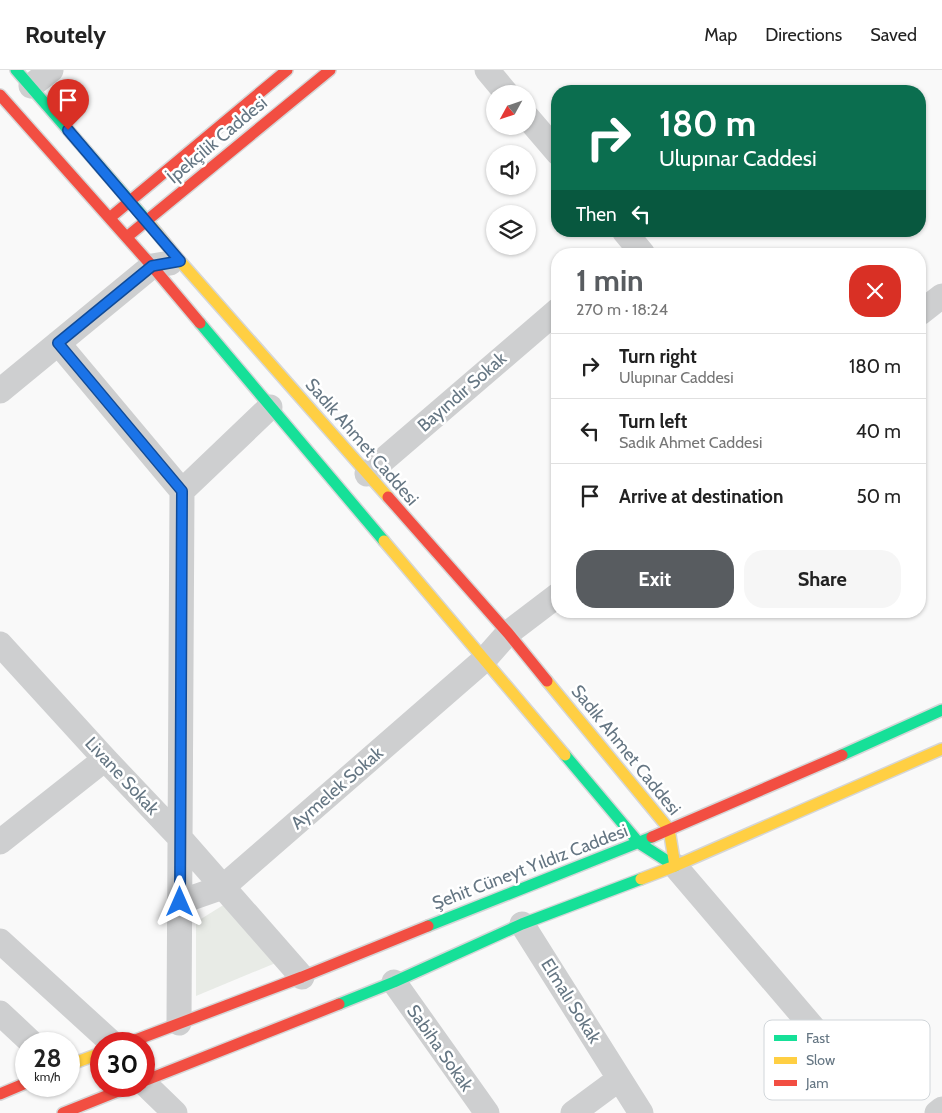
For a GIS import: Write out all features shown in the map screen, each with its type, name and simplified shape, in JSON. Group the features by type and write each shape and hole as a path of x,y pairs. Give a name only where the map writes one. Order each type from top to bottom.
{"main road":[{"name":"İpekçilik Caddesi","path":"110,218 288,70"},
{"name":"İpekçilik Caddesi","path":"127,237 330,70"},
{"name":"Sadık Ahmet Caddesi","path":"24,78 180,261 508,634 669,829 675,866"},
{"path":"0,95 152,266 640,843 675,866"},
{"name":"Şehit Cüneyt Yıldız Caddesi","path":"155,1032 302,977 640,843 942,710"},
{"path":"155,1078 394,982 522,924 675,866 942,749"},
{"path":"0,1094 15,1088"},
{"path":"73,1111 105,1097"}],"street":[{"path":"24,78 51,70"},
{"path":"486,70 499,85"},
{"path":"536,127 551,145"},
{"path":"0,391 152,266 180,261"},
{"path":"926,308 942,296"},
{"name":"Bayındır Sokak","path":"367,474 551,316"},
{"path":"58,343 182,491 179,1023"},
{"path":"182,491 270,407"},
{"name":"Aymelek Sokak","path":"180,902 223,887 485,659 508,634 551,600"},
{"name":"Livane Sokak","path":"0,644 180,838 302,977"},
{"path":"0,842 105,759"},
{"path":"675,866 807,1020"},
{"name":"Elmalı Sokak","path":"522,924 641,1113"},
{"path":"0,941 100,1032"},
{"name":"Sabiha Sokak","path":"394,982 487,1113"},
{"path":"0,1013 20,1032"},
{"path":"573,1113 619,1079"},
{"path":"155,1093 175,1113"},
{"path":"937,1113 942,1109"}],"shaded area":[{"path":"225,904 278,962 196,996 196,922"}],"traffic: fast":[{"path":"16,70 148,222"},
{"path":"200,323 384,541"},
{"path":"842,755 942,710"},
{"path":"565,755 639,843 675,866"},
{"path":"428,926 652,837"},
{"path":"339,1004 394,982 522,924 641,879"}],"traffic: slow":[{"path":"148,222 180,261 388,497"},
{"path":"384,541 565,755"},
{"path":"547,681 669,829 675,866"},
{"path":"641,879 675,866 942,749"},
{"path":"80,1061 90,1057"}],"traffic: jam":[{"path":"112,216 287,70"},
{"path":"128,236 330,70"},
{"path":"0,95 152,266 200,323"},
{"path":"388,497 508,633 547,681"},
{"path":"652,837 842,755"},
{"path":"155,1033 302,977 428,926"},
{"path":"155,1077 339,1004"},
{"path":"0,1094 15,1088"},
{"path":"63,1113 103,1097"}],"route":[{"path":"68,130 180,261 152,266 58,343 182,491 180,902"}]}
